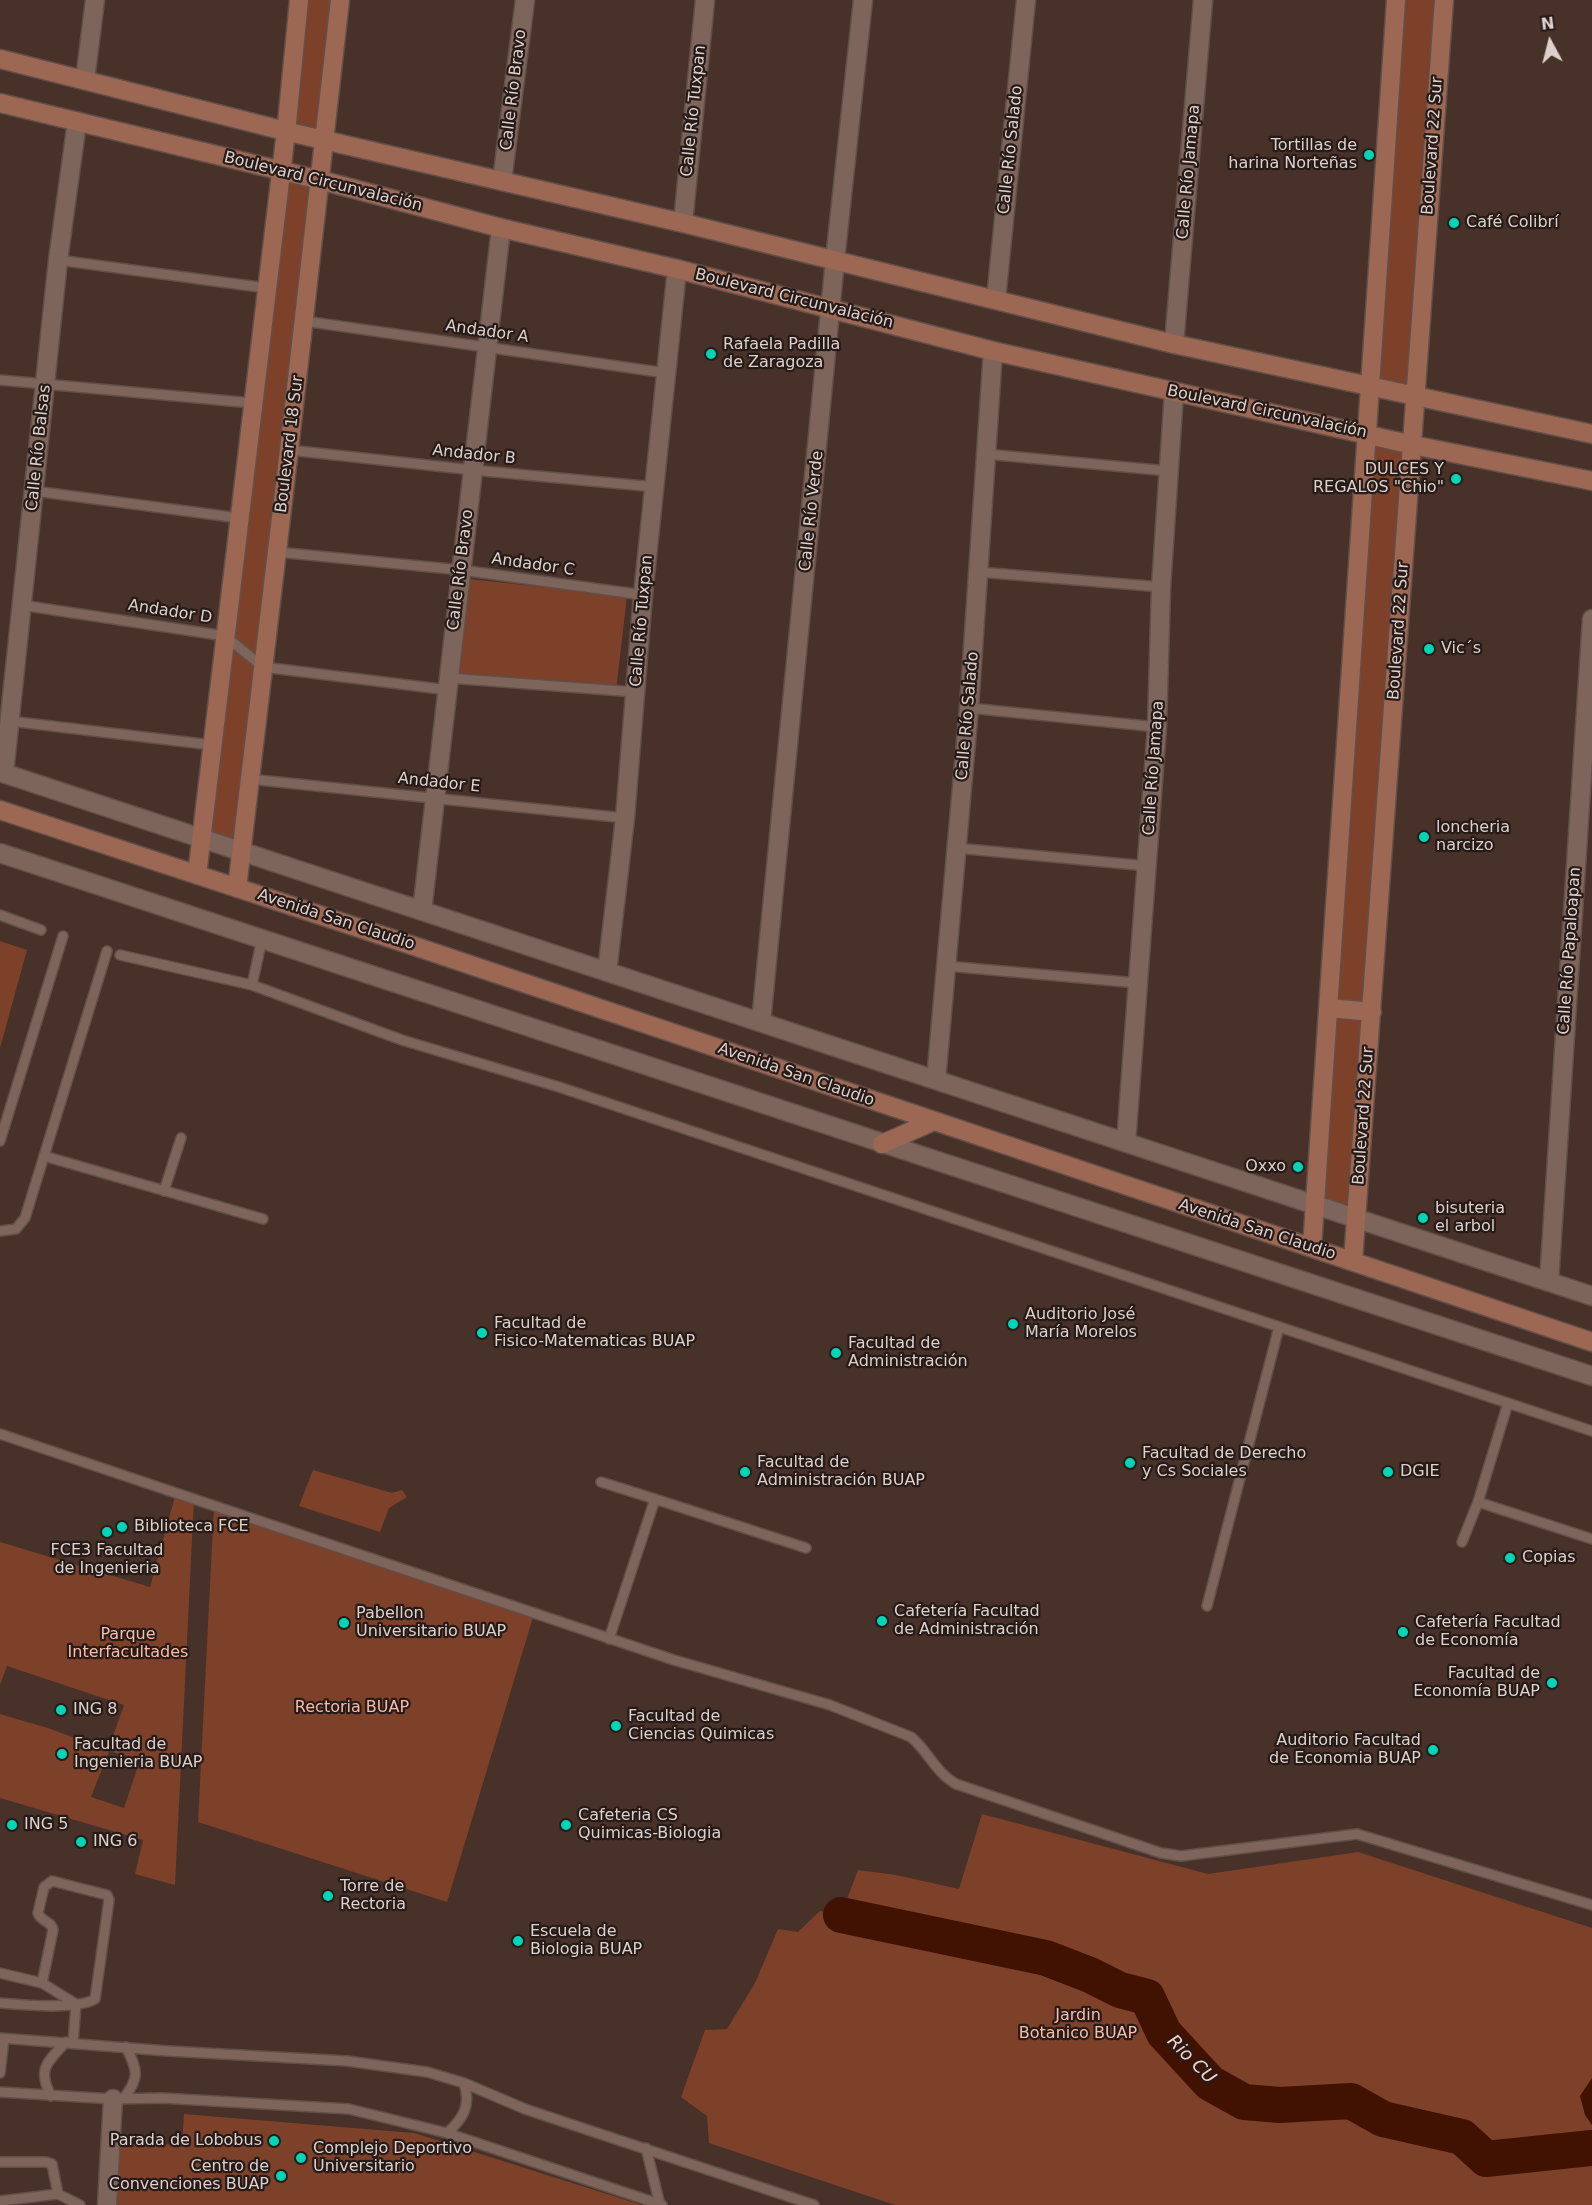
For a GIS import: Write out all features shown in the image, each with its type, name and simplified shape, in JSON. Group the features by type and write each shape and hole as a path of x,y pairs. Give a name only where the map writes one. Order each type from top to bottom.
{"street":[{"path":"85,80 95,0"},
{"path":"196,875 281,171 299,0"},
{"name":"Boulevard 18 Sur","path":"237,888 290,450 340,0"},
{"name":"Calle Río Bravo","path":"502,181 525,0"},
{"name":"Calle Río Tuxpan","path":"683,223 705,0"},
{"name":"Calle Río Verde","path":"760,1022 863,0"},
{"name":"Calle Río Salado","path":"996,299 1026,0"},
{"name":"Calle Río Jamapa","path":"1174,344 1203,0"},
{"path":"1312,1248 1396,0"},
{"name":"Boulevard 22 Sur","path":"1353,1262 1444,0"},
{"path":"0,59 324,141 683,223 1174,344 1592,434"},
{"name":"Boulevard Circunvalación","path":"0,103 320,180 501,228 677,269 993,351 1413,445 1592,481"},
{"name":"Calle Río Balsas","path":"2,773 58,260 77,122"},
{"name":"Calle Río Bravo","path":"422,911 501,228"},
{"name":"Calle Río Tuxpan","path":"607,972 625,818 643,595 677,269"},
{"name":"Calle Río Salado","path":"936,1080 969,708 993,351"},
{"name":"Calle Río Jamapa","path":"1126,1143 1158,727 1161,587 1174,392"},
{"name":"Calle Río Papaloapan","path":"1549,1282 1592,619"},
{"path":"2,773 1592,1296"},
{"name":"Avenida San Claudio","path":"0,810 1592,1342"},
{"name":"Avenida San Claudio","path":"0,853 1592,1376"},
{"path":"1329,1008 1372,1012"},
{"path":"882,1144 933,1121"},
{"path":"107,2205 118,2099"}],"lane":[{"path":"58,260 266,288"},
{"name":"Andador A","path":"304,321 666,373"},
{"path":"0,380 252,402"},
{"name":"Andador B","path":"290,450 656,487"},
{"path":"986,454 1168,471"},
{"path":"34,491 239,518"},
{"name":"Andador C","path":"277,552 461,570 643,595"},
{"path":"979,572 1161,587"},
{"name":"Andador D","path":"21,604 225,636 263,667"},
{"path":"263,667 448,684 635,692"},
{"path":"969,708 1158,727"},
{"path":"9,720 212,745"},
{"name":"Andador E","path":"249,779 625,818"},
{"path":"956,848 1147,866"},
{"path":"0,915 40,930"},
{"path":"0,1141 63,936"},
{"path":"252,985 262,939"},
{"path":"0,1231 16,1229 25,1218 107,951"},
{"path":"120,955 252,985 402,1040 559,1088 1592,1431"},
{"path":"946,966 1138,984"},
{"path":"164,1191 182,1138"},
{"path":"44,1156 263,1219"},
{"path":"1207,1606 1279,1327"},
{"path":"1462,1542 1478,1502 1508,1403"},
{"path":"0,1434 609,1639 831,1705 903,1733 918,1743 944,1776 956,1784 1161,1853 1181,1856 1357,1834 1592,1905"},
{"path":"601,1482 806,1548"},
{"path":"609,1639 655,1499"},
{"path":"1478,1502 1592,1539"},
{"path":"0,2003 36,2006 76,2004 95,1999 109,1900 107,1895 52,1881 44,1887 38,1913 39,1917 50,1923 53,1930 42,1983"},
{"path":"0,1973 42,1983 76,2004"},
{"path":"51,2096 44,2082 44,2070 52,2057 69,2043 76,2004"},
{"path":"0,2073 2,2038 347,2061 427,2072 464,2084 525,2109 814,2205"},
{"path":"118,2099 132,2087 136,2078 135,2066 126,2047"},
{"path":"447,2133 458,2123 468,2103 464,2084"},
{"path":"0,2092 118,2099 162,2098 349,2109 447,2133 661,2205"},
{"path":"646,2148 661,2205"},
{"path":"0,2162 52,2164 58,2194"},
{"path":"0,2200 58,2194 80,2205"}],"green space":[{"path":"298,0 342,0 327,133 286,124"},
{"path":"1398,0 1444,0 1416,399 1374,389"},
{"path":"279,176 321,185 241,851 201,838"},
{"path":"1371,426 1413,437 1357,1219 1315,1205"},
{"path":"469,579 627,596 616,691 458,674"},
{"path":"0,941 27,950 0,1048"},
{"path":"313,1470 392,1493 402,1490 407,1497 389,1508 380,1532 299,1506"},
{"name":"Parque Interfacultades","path":"176,1493 194,1499 175,1885 135,1874 143,1840 0,1798 0,1714 48,1728 108,1750 124,1705 7,1666 0,1685 0,1542 150,1587","holes":["109,1751 140,1760 124,1808 91,1797"]},
{"name":"Rectoria BUAP","path":"214,1506 534,1614 447,1902 198,1822"},
{"name":"Jardin Botanico BUAP","path":"982,1814 1208,1874 1358,1852 1592,1928 1592,2205 895,2205 709,2143 707,2116 681,2097 705,2030 727,2029 755,1983 778,1929 798,1932 820,1911 841,1915 858,1870 896,1875 959,1889"},
{"path":"184,2114 414,2133 642,2205 111,2205 113,2142 182,2145"}],"shaded area":[{"path":"1592,2078 1592,2125 1585,2115 1580,2096"}],"waterway":[{"name":"Rio CU","path":"841,1915 1046,1958 1090,1975 1120,1990 1147,1997 1164,2033 1210,2083 1244,2102 1280,2105 1351,2101 1383,2119 1462,2137 1486,2159 1592,2148"}],"place":[{"name":"Tortillas de harina Norteñas","path":"1369,155"},
{"name":"Café Colibrí","path":"1454,223"},
{"name":"Rafaela Padilla de Zaragoza","path":"711,354"},
{"name":"DULCES Y REGALOS \"Chio\"","path":"1456,479"},
{"name":"Vic´s","path":"1429,649"},
{"name":"loncheria narcizo","path":"1424,837"},
{"name":"Oxxo","path":"1298,1167"},
{"name":"bisuteria el arbol","path":"1423,1218"},
{"name":"Auditorio José María Morelos","path":"1013,1324"},
{"name":"Facultad de Fisico-Matematicas BUAP","path":"482,1333"},
{"name":"Facultad de Administración","path":"836,1353"},
{"name":"Facultad de Derecho y Cs Sociales","path":"1130,1463"},
{"name":"Facultad de Administración BUAP","path":"745,1472"},
{"name":"DGIE","path":"1388,1472"},
{"name":"Biblioteca FCE","path":"122,1527"},
{"name":"FCE3 Facultad de Ingenieria","path":"107,1532"},
{"name":"Copias","path":"1510,1558"},
{"name":"Cafetería Facultad de Administración","path":"882,1621"},
{"name":"Pabellon Universitario BUAP","path":"344,1623"},
{"name":"Cafetería Facultad de Economía","path":"1403,1632"},
{"name":"Facultad de Economía BUAP","path":"1552,1683"},
{"name":"ING 8","path":"61,1710"},
{"name":"Facultad de Ciencias Quimicas","path":"616,1726"},
{"name":"Auditorio Facultad de Economia BUAP","path":"1433,1750"},
{"name":"Facultad de Ingenieria BUAP","path":"62,1754"},
{"name":"ING 5","path":"12,1825"},
{"name":"Cafeteria CS Quimicas-Biologia","path":"566,1825"},
{"name":"ING 6","path":"81,1842"},
{"name":"Torre de Rectoria","path":"328,1896"},
{"name":"Escuela de Biologia BUAP","path":"518,1941"},
{"name":"Parada de Lobobus","path":"274,2141"},
{"name":"Complejo Deportivo Universitario","path":"301,2158"},
{"name":"Centro de Convenciones BUAP","path":"281,2176"}]}
